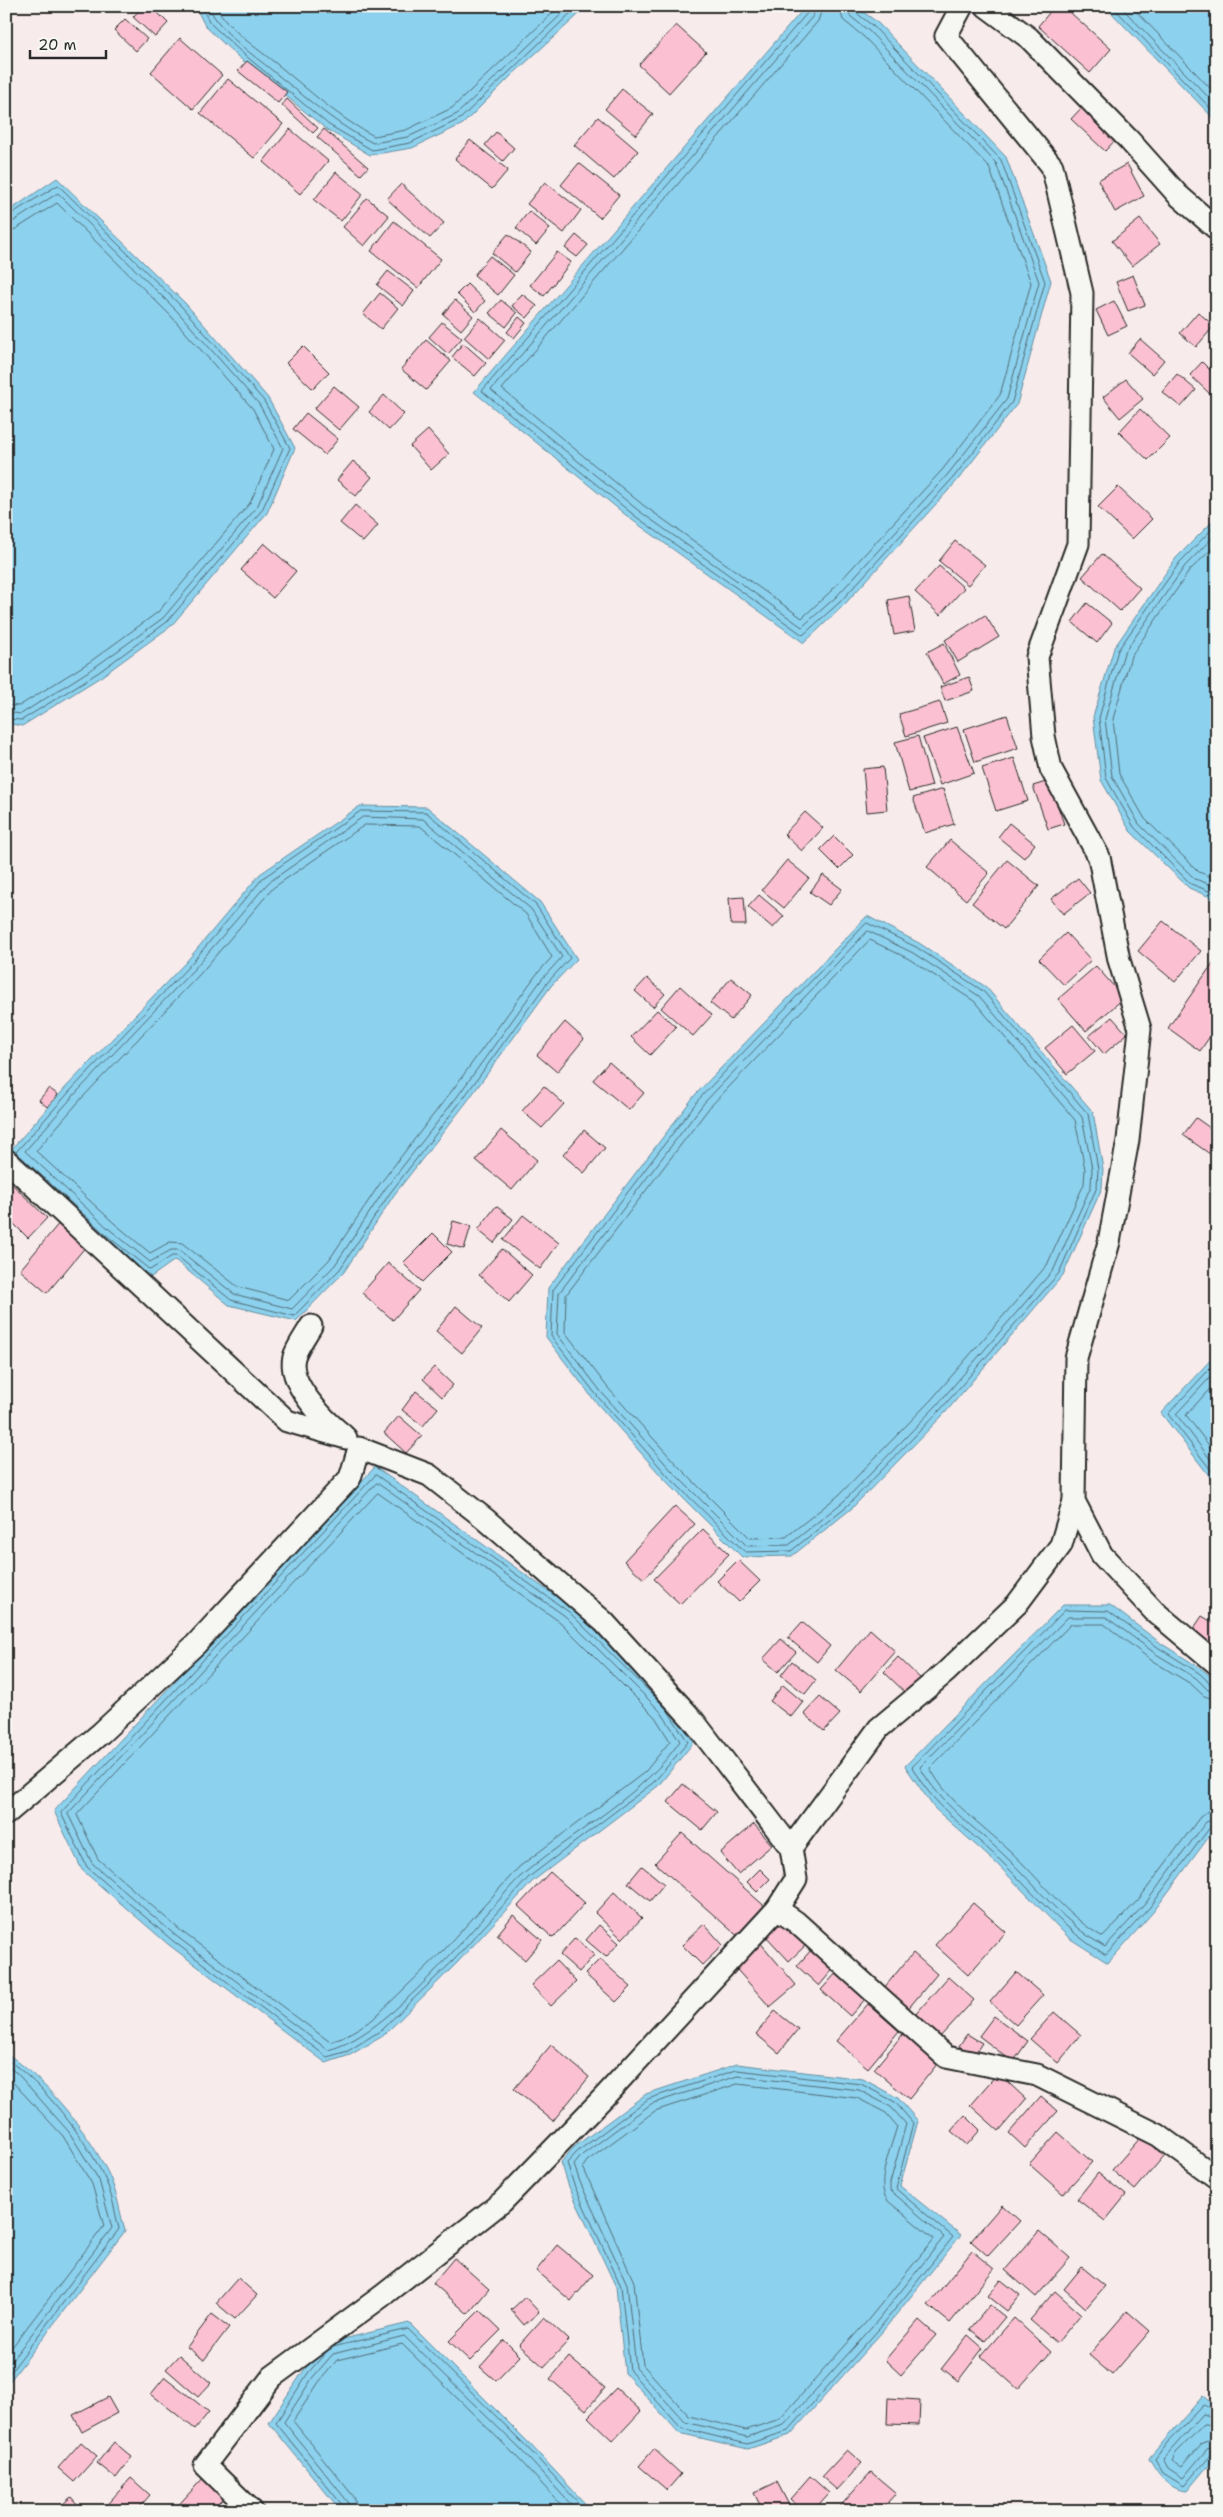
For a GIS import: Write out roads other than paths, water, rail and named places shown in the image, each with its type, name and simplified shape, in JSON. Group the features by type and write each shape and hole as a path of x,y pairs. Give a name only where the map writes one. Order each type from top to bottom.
{"street":[{"path":"791,1848 878,1728 946,1672 1018,1604 1061,1544 1074,1501 1076,1358 1109,1242 1128,1140 1140,1029 1119,960 1099,858 1051,769 1044,736 1037,657 1078,544 1082,293 1052,166 946,36 962,6"},
{"path":"986,6 1030,38 1129,140 1178,195 1217,229"},
{"path":"6,1160 287,1422 352,1443 429,1475 484,1518 604,1622 693,1720 791,1848 796,1879 777,1910 604,2097 502,2202 382,2296 272,2377 205,2465 252,2511"},
{"path":"311,1326 294,1358 298,1385 327,1423 352,1443"},
{"path":"6,1814 101,1733 196,1644 350,1478 352,1443"},
{"path":"1074,1501 1102,1555 1154,1611 1217,1664"},
{"path":"777,1910 803,1928 946,2057 1037,2075 1158,2135 1217,2178"}],"water":[{"path":"195,6 584,6 577,16 512,75 463,124 412,148 370,155 326,129 236,55 205,26"},
{"path":"806,6 855,6 877,22 1006,157 1051,281 1017,404 957,481 844,605 804,643 632,520 474,392"},
{"path":"1105,6 1217,6 1217,122"},
{"path":"57,178 185,303 268,398 295,448 267,513 171,626 102,676 22,726 6,723 6,213"},
{"path":"1217,517 1217,900 1189,888 1130,831 1101,780 1093,717 1114,648 1176,558"},
{"path":"360,806 427,807 540,902 577,959 551,986 466,1103 394,1195 344,1272 296,1321 229,1305 175,1260 151,1277 102,1238 8,1153 67,1086 186,962 260,874"},
{"path":"867,916 919,943 986,987 1093,1112 1103,1169 1102,1188 1063,1275 945,1413 851,1509 792,1556 742,1557 664,1479 594,1400 546,1337 548,1288 695,1095"},
{"path":"1217,1353 1217,1486 1161,1413"},
{"path":"375,1467 572,1608 670,1705 694,1742 658,1786 533,1881 457,1963 383,2036 350,2055 326,2063 169,1945 82,1870 54,1811"},
{"path":"1063,1605 1110,1605 1162,1644 1202,1669 1217,1682 1217,1826 1154,1911 1108,1963 1069,1938 997,1864 934,1808 905,1766"},
{"path":"6,2053 21,2064 50,2092 65,2108 90,2142 112,2182 125,2231 6,2386"},
{"path":"737,2064 863,2079 898,2098 918,2121 900,2186 961,2235 882,2332 790,2435 748,2449 679,2433 625,2373 616,2287 569,2187 561,2162 574,2147 646,2094"},
{"path":"409,2323 528,2442 592,2511 341,2511 269,2423 304,2370 327,2343"},
{"path":"1203,2396 1217,2408 1217,2455 1187,2491 1180,2490 1164,2479 1149,2458"}]}
